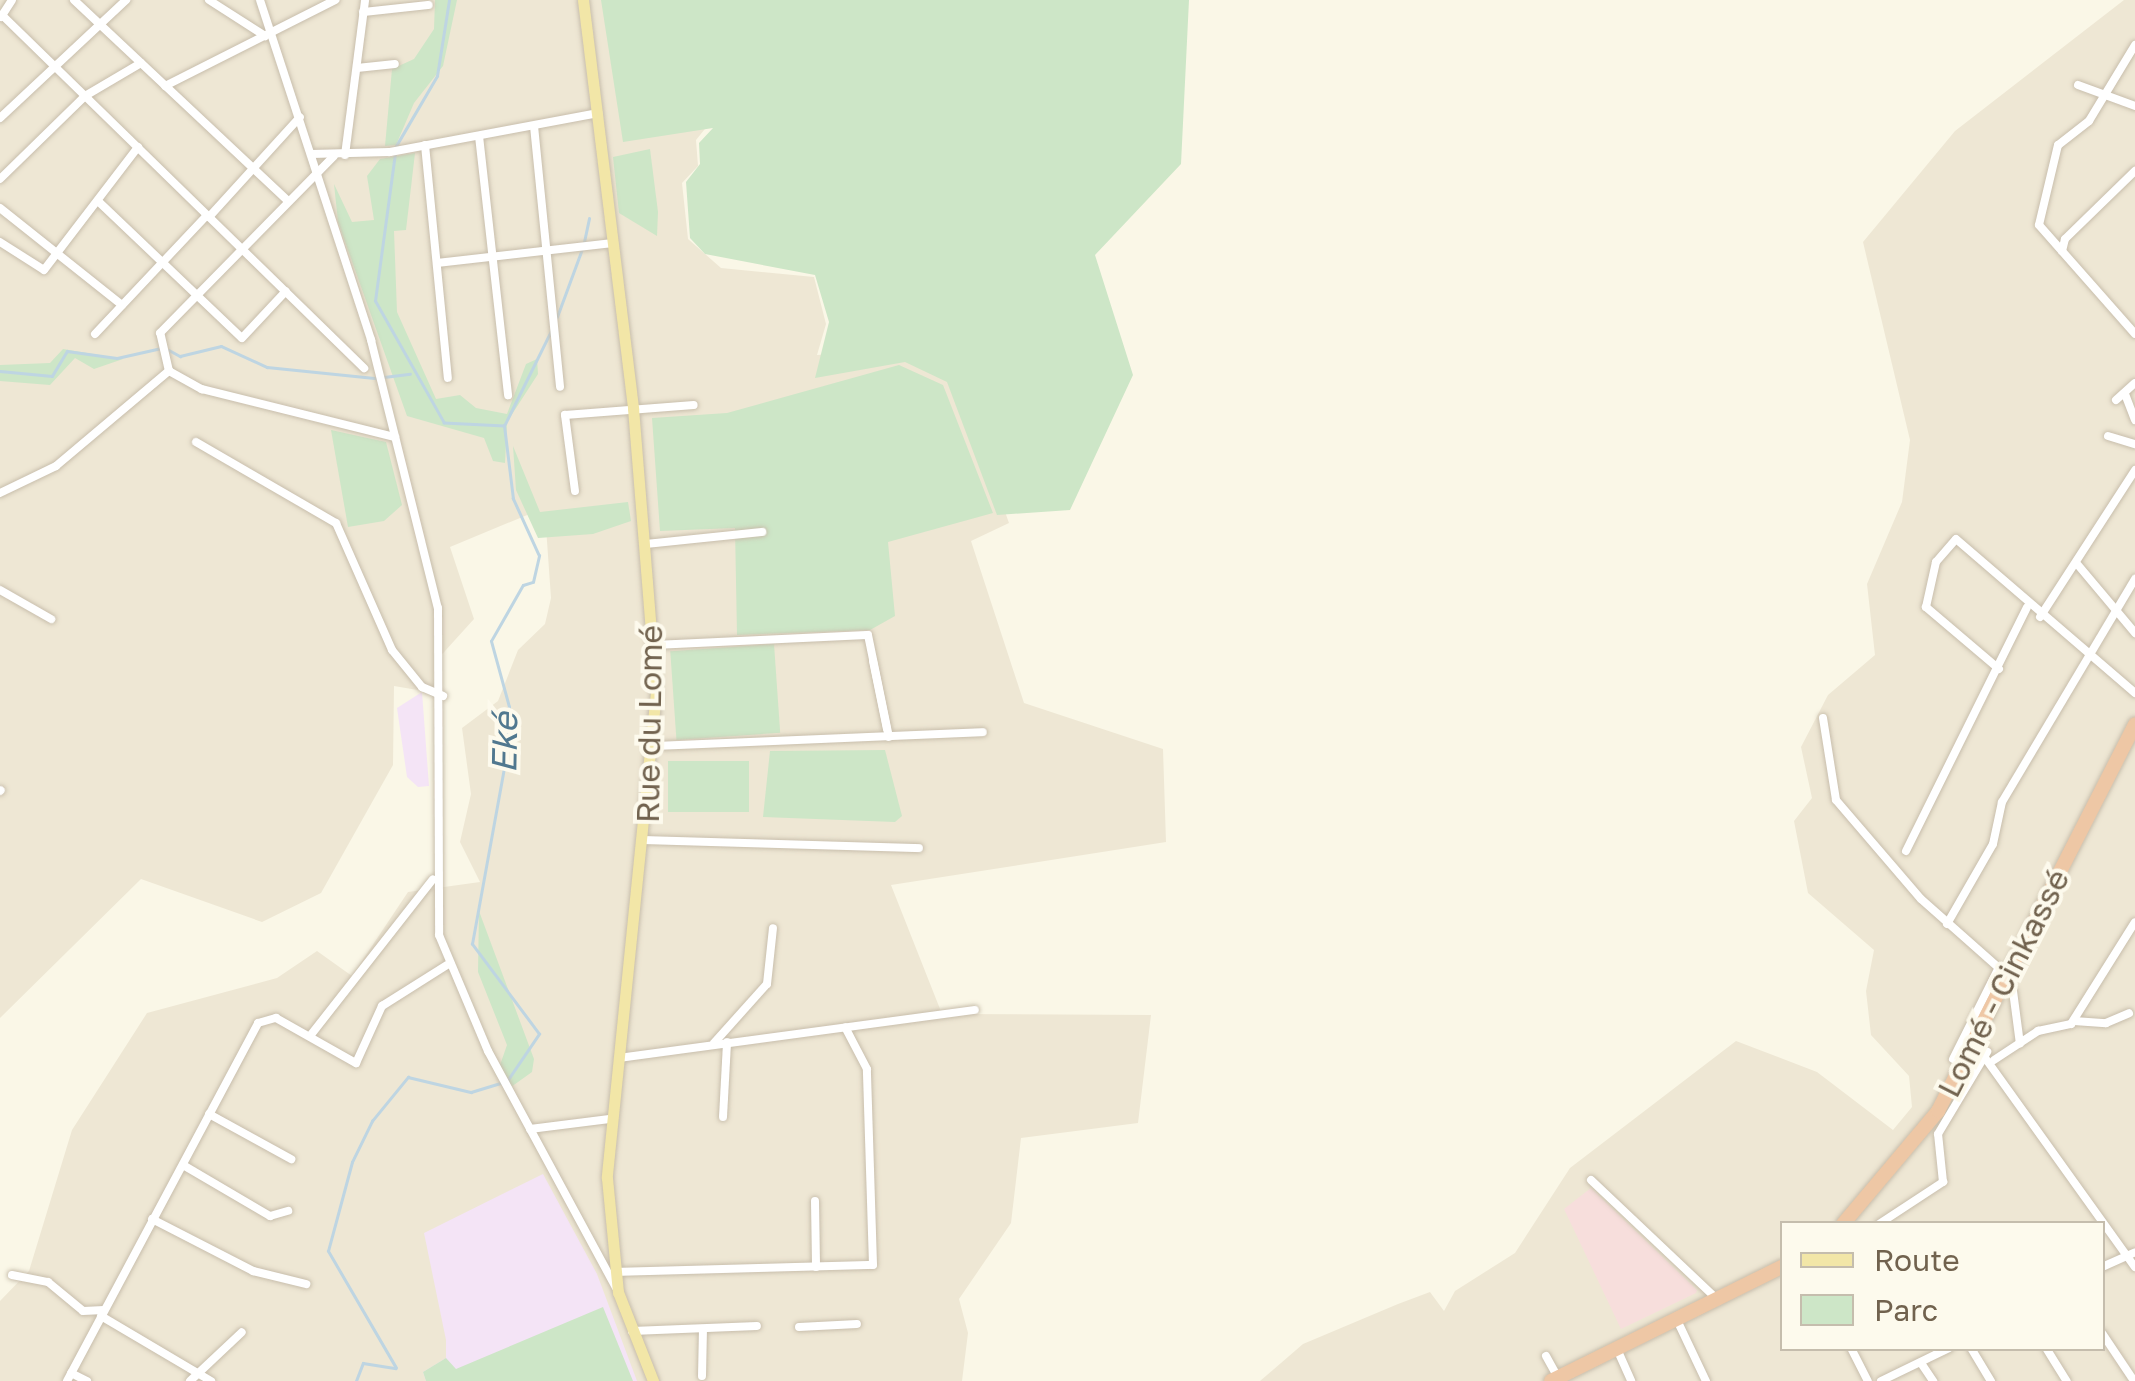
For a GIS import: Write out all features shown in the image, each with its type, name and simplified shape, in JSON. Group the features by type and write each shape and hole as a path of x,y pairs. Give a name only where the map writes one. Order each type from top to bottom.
{"highway":[{"name":"Lomé - Cinkassé","path":"1846,1221 1925,1131 1974,1041 2002,972 2135,724"},
{"path":"1555,1379 1780,1268"}],"main road":[{"name":"Rue du Lomé","path":"583,0 632,408 653,645 654,746 646,840 609,1119 618,1292 653,1381"}],"street":[{"path":"12,0 1,16 364,368"},
{"path":"74,0 288,201"},
{"path":"0,118 52,64 126,0"},
{"path":"209,0 268,35"},
{"path":"260,0 268,35 300,117 381,378 438,608 442,696 433,879 447,965 594,1259 618,1292"},
{"path":"165,86 336,0"},
{"path":"345,155 365,0"},
{"path":"364,12 429,5"},
{"path":"2135,45 2104,94 2053,156 2039,225 2132,322 2135,334"},
{"path":"0,179 85,96 141,63"},
{"path":"357,68 395,64"},
{"path":"2078,85 2135,106"},
{"path":"311,154 390,152 598,113"},
{"path":"95,334 300,117"},
{"path":"534,126 560,388"},
{"path":"479,136 508,395"},
{"path":"425,145 448,378"},
{"path":"0,242 44,270 138,147"},
{"path":"334,156 160,333 159,350 169,372 202,388 394,438"},
{"path":"2062,252 2065,240 2135,171"},
{"path":"99,202 242,338 286,291"},
{"path":"0,208 61,252 122,306"},
{"path":"437,264 613,243"},
{"path":"0,493 56,466 169,372"},
{"path":"2116,400 2135,383"},
{"path":"2125,394 2135,420"},
{"path":"575,490 565,415 694,405"},
{"path":"2108,436 2135,444"},
{"path":"196,442 336,523 392,650 422,687 442,696"},
{"path":"2040,617 2078,565 2135,470"},
{"path":"645,544 762,532"},
{"path":"1999,668 1926,607 1924,592 1945,546 1956,539 2027,608 2135,693"},
{"path":"2078,565 2135,633"},
{"path":"1947,924 1993,844 2002,802 2083,655 2135,578"},
{"path":"0,590 51,619"},
{"path":"1906,851 2027,608"},
{"path":"653,645 868,635 888,733"},
{"path":"1823,718 1836,800 1947,924 2002,972 1953,1058"},
{"path":"654,746 888,733 983,732"},
{"path":"646,840 919,848"},
{"path":"310,1036 433,879"},
{"path":"2074,1021 2135,922"},
{"path":"714,1043 767,984 774,928"},
{"path":"87,1381 69,1377 262,1018 310,1036 356,1063 382,1006 447,965"},
{"path":"2014,991 2020,1044"},
{"path":"620,1058 976,1010"},
{"path":"1884,1221 1943,1182 1938,1134 1990,1056 2074,1021 2106,1023 2129,1013"},
{"path":"616,1272 874,1265 868,1069 845,1026"},
{"path":"1974,1041 1990,1056 2131,1254 2135,1267"},
{"path":"723,1117 727,1042"},
{"path":"210,1114 291,1159"},
{"path":"530,1128 609,1119"},
{"path":"184,1165 270,1216 288,1211"},
{"path":"1591,1180 1719,1301"},
{"path":"816,1201 816,1267"},
{"path":"152,1219 253,1272 306,1284"},
{"path":"2105,1267 2131,1254"},
{"path":"12,1276 48,1282 67,1304 103,1314 192,1378 211,1381"},
{"path":"1678,1320 1706,1381"},
{"path":"799,1327 858,1324"},
{"path":"632,1331 757,1326"},
{"path":"702,1376 703,1329"},
{"path":"192,1378 242,1332"},
{"path":"2105,1338 2134,1381"},
{"path":"1616,1349 1631,1381"},
{"path":"1853,1351 1868,1381"},
{"path":"1880,1381 1942,1351"},
{"path":"1973,1351 1991,1381"},
{"path":"2048,1351 2067,1381"},
{"path":"1546,1356 1555,1379"},
{"path":"1921,1362 1933,1381"}],"shaded area":[{"path":"0,0 809,0 696,140 698,166 682,183 688,239 721,268 814,277 826,324 817,355 900,350 960,386 1009,523 971,541 1024,703 1163,749 1166,842 891,885 942,1014 1151,1015 1138,1123 1021,1138 1011,1223 959,1299 968,1333 962,1381 0,1381 0,1301 29,1271 72,1130 147,1013 277,978 317,951 352,976 408,892 480,882 460,842 471,794 462,728 498,701 518,650 545,624 551,598 546,527 532,513 450,547 474,619 435,662 441,694 394,686 393,765 321,893 262,922 141,879 0,1018"},
{"path":"2124,0 2135,0 2135,1381 1260,1381 1303,1344 1398,1304 1430,1292 1444,1311 1455,1291 1515,1253 1570,1168 1736,1041 1817,1072 1893,1130 1912,1107 1909,1076 1871,1035 1866,991 1874,950 1808,893 1794,821 1812,798 1801,747 1828,695 1875,655 1867,584 1902,502 1910,440 1863,242 1955,131"},
{"path":"422,692 429,786 418,787 407,777 397,708"},
{"path":"543,1174 597,1274 637,1381 426,1381 423,1372 446,1358 446,1340 424,1233"},
{"path":"1591,1188 1696,1293 1621,1329 1564,1209"}],"green space":[{"path":"435,0 457,0 443,66 414,103 396,145 385,146 392,69 414,59 434,29"},
{"path":"601,0 1189,0 1181,164 1095,255 1133,375 1070,510 997,515 947,382 905,362 815,378 829,322 815,275 705,254 690,238 686,182 700,164 699,143 713,128 623,142"},
{"path":"650,149 657,236 619,213 613,157"},
{"path":"415,153 406,230 394,231 397,312 436,399 460,395 476,408 507,414 526,364 537,359 538,374 507,422 505,463 493,461 484,438 407,416 338,222 334,184 352,222 374,220 367,176 380,159"},
{"path":"63,349 123,359 94,369 75,358 50,385 0,381 0,365 50,363"},
{"path":"899,365 943,385 993,513 888,542 895,616 870,630 737,635 735,528 660,531 652,418 727,413"},
{"path":"331,430 386,442 402,505 384,521 348,527"},
{"path":"513,446 540,512 628,502 631,521 593,534 538,538 516,490"},
{"path":"774,644 780,733 676,740 670,651"},
{"path":"885,750 902,816 895,822 763,817 770,751"},
{"path":"668,761 749,761 749,812 668,812"},
{"path":"479,911 534,1059 532,1072 511,1087 500,1065 507,1045 478,972"},
{"path":"603,1307 633,1381 426,1381 423,1372 446,1358 456,1369"}],"waterway":[{"name":"Eké","path":"356,1381 363,1363 396,1368 328,1251 352,1162 372,1121 408,1077 471,1092 507,1081 539,1034 472,944 506,757 509,707 491,641 523,585 533,582 539,556 513,499 504,426 444,423 375,301 396,146 437,76 449,0"},
{"path":"584,242 589,219"},
{"path":"557,317 582,249"},
{"path":"505,424 552,329"},
{"path":"169,350 180,356 221,346 267,367 376,378"},
{"path":"0,371 52,376 67,351 117,358 161,348"},
{"path":"384,377 410,374"}]}
